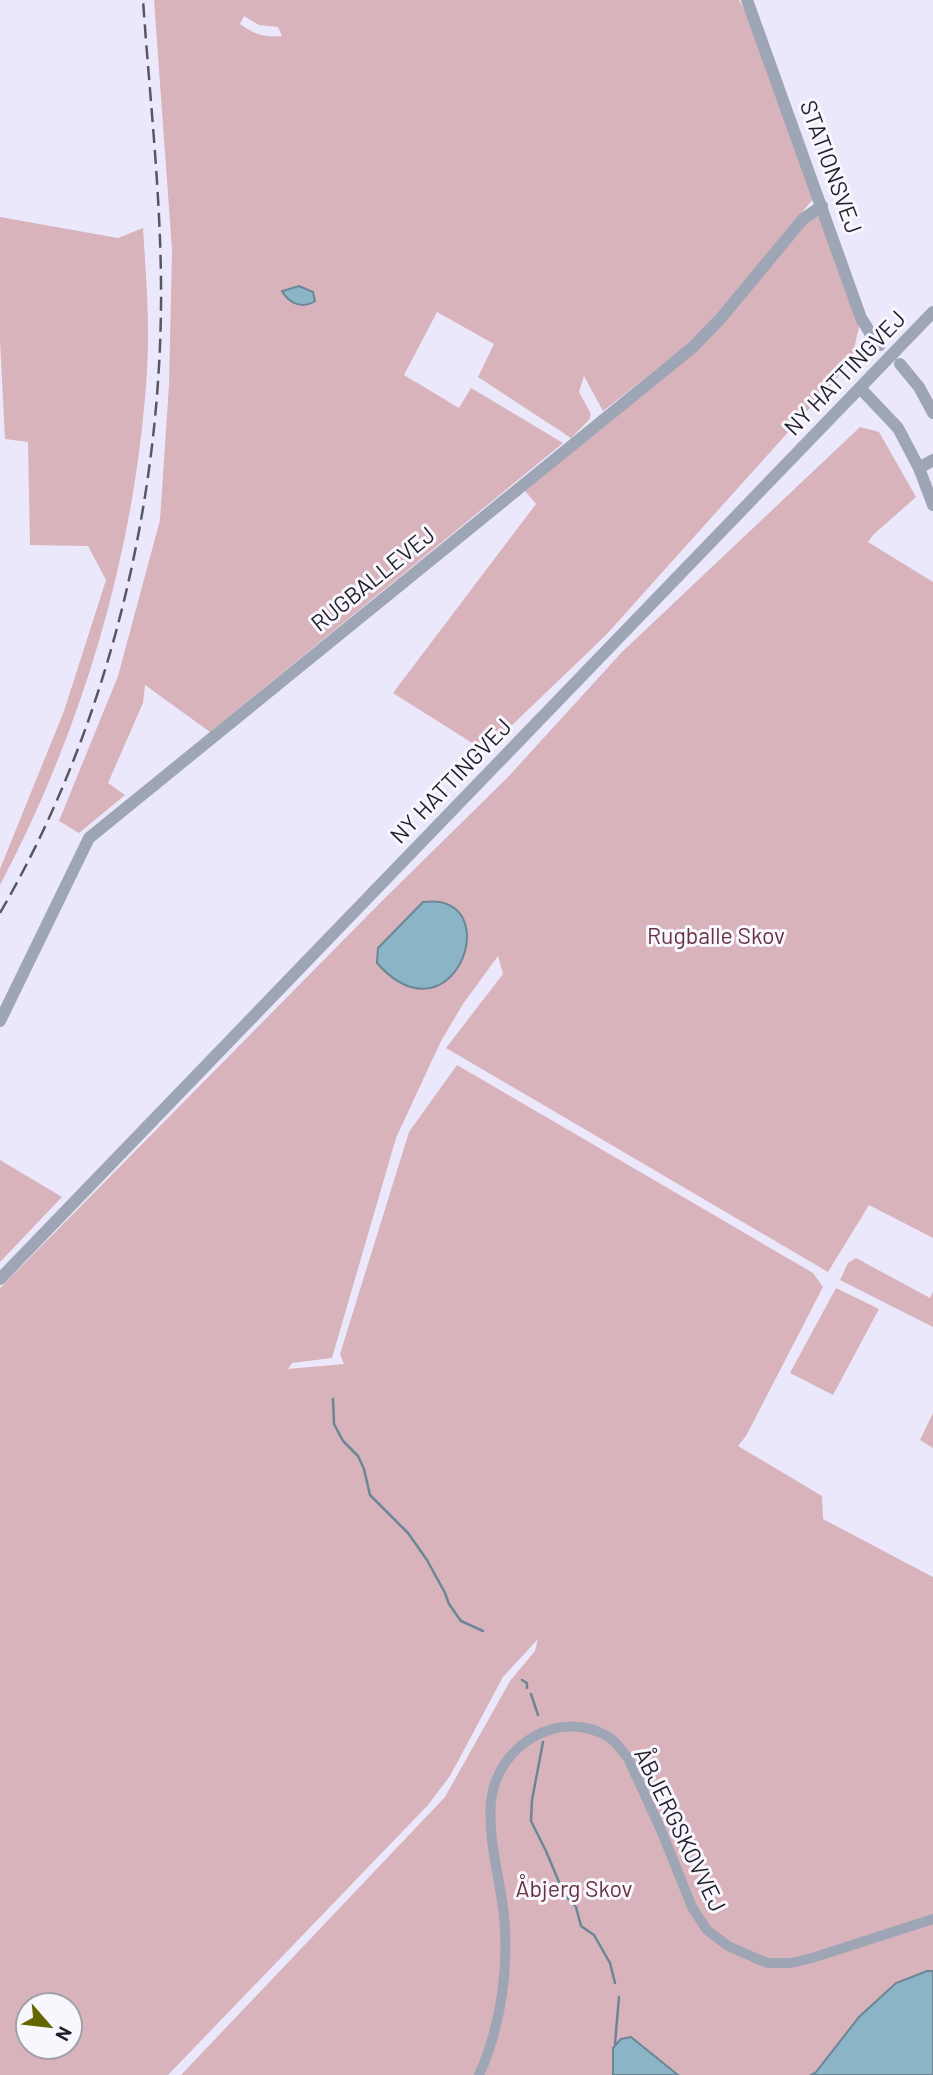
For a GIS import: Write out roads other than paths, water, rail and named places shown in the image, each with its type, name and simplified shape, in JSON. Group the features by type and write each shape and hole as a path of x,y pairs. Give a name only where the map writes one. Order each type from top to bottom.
{"street":[{"name":"STATIONSVEJ","path":"747,0 861,318 880,345"},
{"name":"RUGBALLEVEJ","path":"0,1021 89,838 693,347 720,319 803,219 822,206"},
{"name":"NY HATTINGVEJ","path":"0,1279 933,312"},
{"path":"900,364 919,387 933,413"},
{"path":"860,388 898,428 919,468 933,505"},
{"path":"919,468 933,460"},
{"name":"ÅBJERGSKOVVEJ","path":"479,2075 495,2029 506,1968 503,1910 491,1843 491,1799 499,1776 513,1754 526,1741 549,1728 572,1725 590,1729 611,1739 628,1758 701,1922 728,1946 767,1962 802,1961 933,1919"}],"water":[{"path":"299,286 313,292 315,301 306,305 297,304 288,299 282,291"},
{"path":"423,902 440,902 458,912 466,928 466,948 458,967 444,982 425,989 402,984 377,963 378,948"},
{"path":"933,1971 933,2075 811,2075 859,2017 896,1983"},
{"path":"631,2037 678,2075 613,2075 613,2048 621,2039"}],"waterway":[{"path":"333,1399 334,1424 343,1441 358,1456 370,1495 408,1533 427,1560 449,1604 461,1621 483,1631"},
{"path":"522,1680 527,1683 527,1688"},
{"path":"531,1694 538,1715"},
{"path":"543,1742 532,1800 531,1821 564,1894 576,1907 581,1926 594,1935 610,1963 615,1983"},
{"path":"615,2044 619,1997"}],"railway":[{"path":"0,913 37,844 97,697 137,542 150,464 158,385 161,268 158,191 143,0"}],"park label":[{"name":"Rugballe Skov","path":"716,936"},
{"name":"Åbjerg Skov","path":"574,1889"}]}
